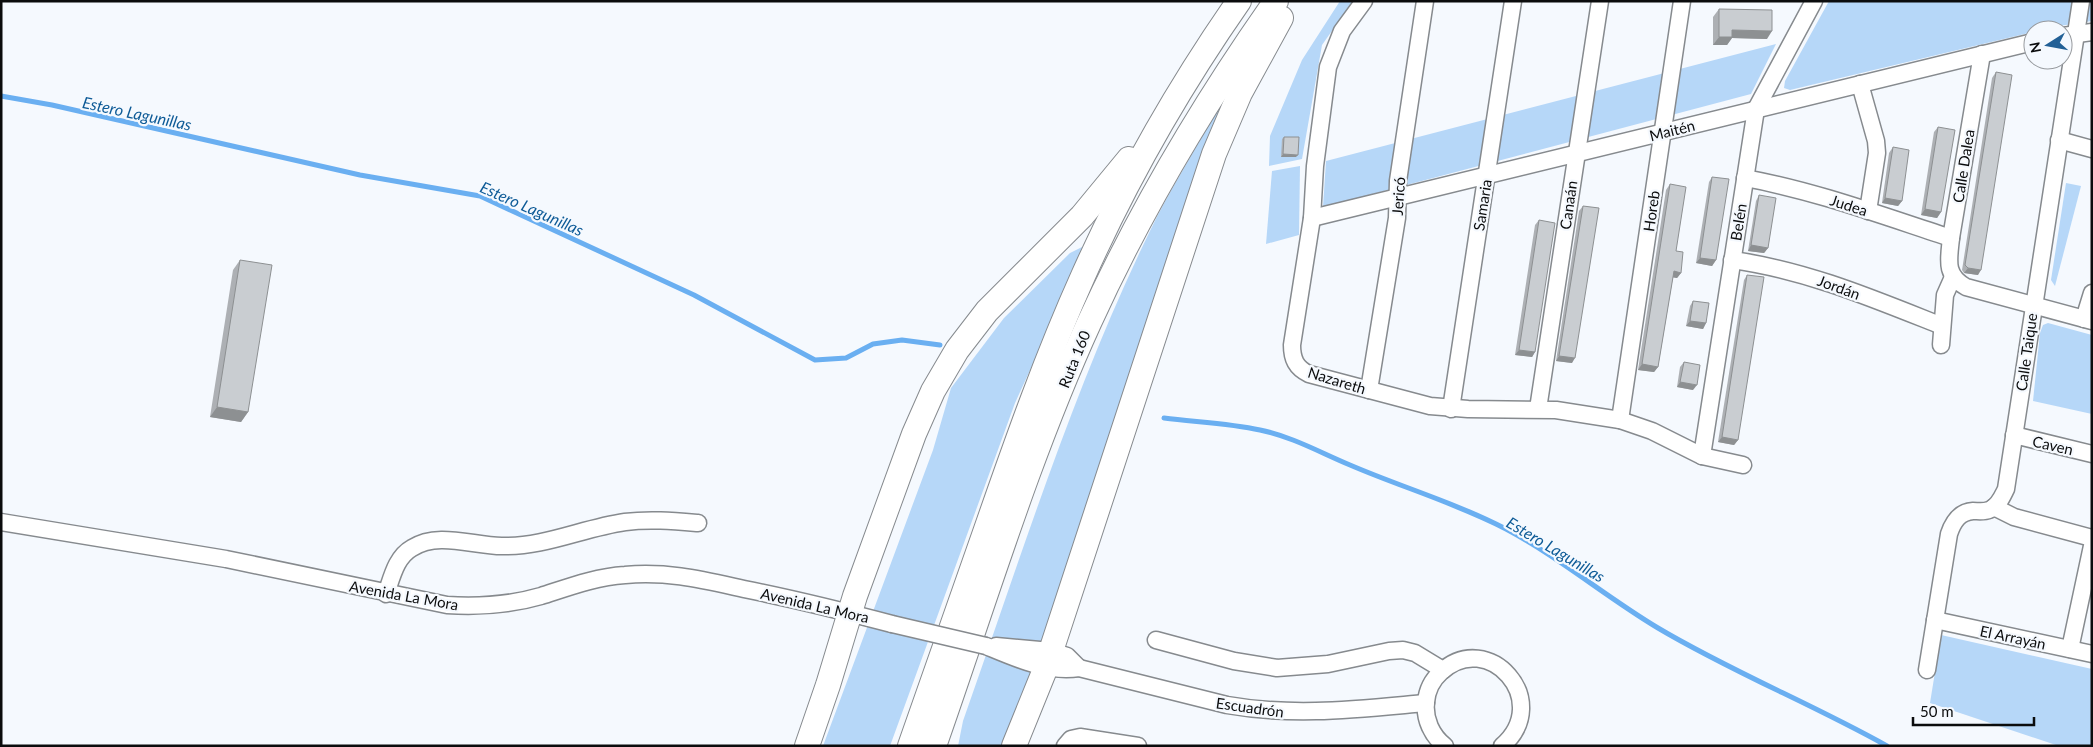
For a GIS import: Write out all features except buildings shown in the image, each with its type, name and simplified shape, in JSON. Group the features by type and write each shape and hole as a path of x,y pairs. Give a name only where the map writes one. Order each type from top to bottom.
{"highway":[{"name":"Ruta 160","path":"910,746 1010,459 1065,316 1126,187 1180,92 1239,1"},
{"name":"Ruta 160","path":"934,746 1021,496 1089,324 1135,228 1171,162 1218,85 1276,1"},
{"path":"1014,746 1048,659 1214,154 1240,93 1291,1"},
{"path":"807,746 850,613 923,412 933,391 957,350 972,329 1004,293 1082,216 1139,147 1180,92"}],"street":[{"name":"Nazareth","path":"1364,1 1342,31 1328,67 1314,166 1312,218 1292,345 1293,358 1299,368 1309,374 1416,404 1451,409 1538,409 1566,411 1620,420 1652,431 1702,456 1743,465"},
{"name":"Jericó","path":"1369,390 1397,218 1398,181 1425,1"},
{"name":"Samaria","path":"1451,409 1513,1"},
{"name":"Canaán","path":"1538,409 1600,1"},
{"name":"Horeb","path":"1620,420 1682,1"},
{"name":"Belén","path":"1702,456 1756,109 1814,1"},
{"name":"Calle Taique","path":"1994,507 2006,489 2081,1"},
{"name":"Maitén","path":"1312,218 2023,44"},
{"name":"Calle Dalea","path":"1942,345 1945,295 1953,277 1948,261 1951,238 1982,54"},
{"path":"1860,84 1876,141 1877,153 1868,211"},
{"path":"2059,140 2092,150"},
{"name":"Judea","path":"1745,178 1805,191 1951,238"},
{"name":"Jordán","path":"1732,260 1772,266 1814,277 1942,326"},
{"path":"1953,277 1966,287 2088,320 2092,293"},
{"name":"Caven","path":"2014,436 2092,454"},
{"path":"1927,670 1949,534 1956,519 1966,512 1985,511 1994,507 2014,517 2092,538"},
{"path":"386,594 398,562 411,548 425,542 442,540 480,545 524,546 624,522 650,520 698,523"},
{"name":"Avenida La Mora","path":"1,522 226,559 386,594 447,605 486,606 540,596 588,580 661,573 728,585 986,646"},
{"path":"2070,649 2092,546"},
{"name":"El Arrayán","path":"1935,620 2092,654"},
{"path":"1156,640 1234,661 1277,668 1328,664 1403,650 1415,653 1443,670"},
{"name":"Escuadrón","path":"986,646 1019,647 1048,659 1067,656 1079,668 1227,705 1276,712 1318,712 1426,703"},
{"path":"1445,746 1431,729 1428,721 1426,703 1429,688 1443,670 1464,660 1479,659 1501,667 1512,678 1521,699 1521,714 1517,729 1502,746"},
{"path":"1068,743 1080,737 1138,746"}],"shaded area":[{"path":"1340,1 1353,1 1322,45 1302,159 1269,166 1270,136 1302,60"},
{"path":"1829,1 2092,1 2092,21 2073,24 2073,20 2023,20 2023,34 1790,90 1784,88 1785,81"},
{"path":"1776,44 1751,94 1323,207 1326,161"},
{"path":"1221,104 1160,299 1061,598 1003,746 958,746 963,721 1027,536 1096,352 1157,217"},
{"path":"1300,166 1299,235 1266,244 1272,171"},
{"path":"2066,183 2081,186 2055,286 2051,280"},
{"path":"1082,247 1082,257 1015,403 890,746 823,746 933,450 951,388 1004,318 1070,253"},
{"path":"2048,323 2092,335 2092,414 2033,401 2040,333 2043,325"},
{"path":"1941,635 2092,669 2092,746 2059,746 1930,703"}],"waterway":[{"name":"Estero Lagunillas","path":"1,96 52,105 360,175 480,196 694,295 815,360 846,358 873,344 902,340 940,345"},
{"name":"Estero Lagunillas","path":"1164,418 1236,426 1284,437 1487,520 1526,540 1639,616 1686,644 1887,746"}]}
